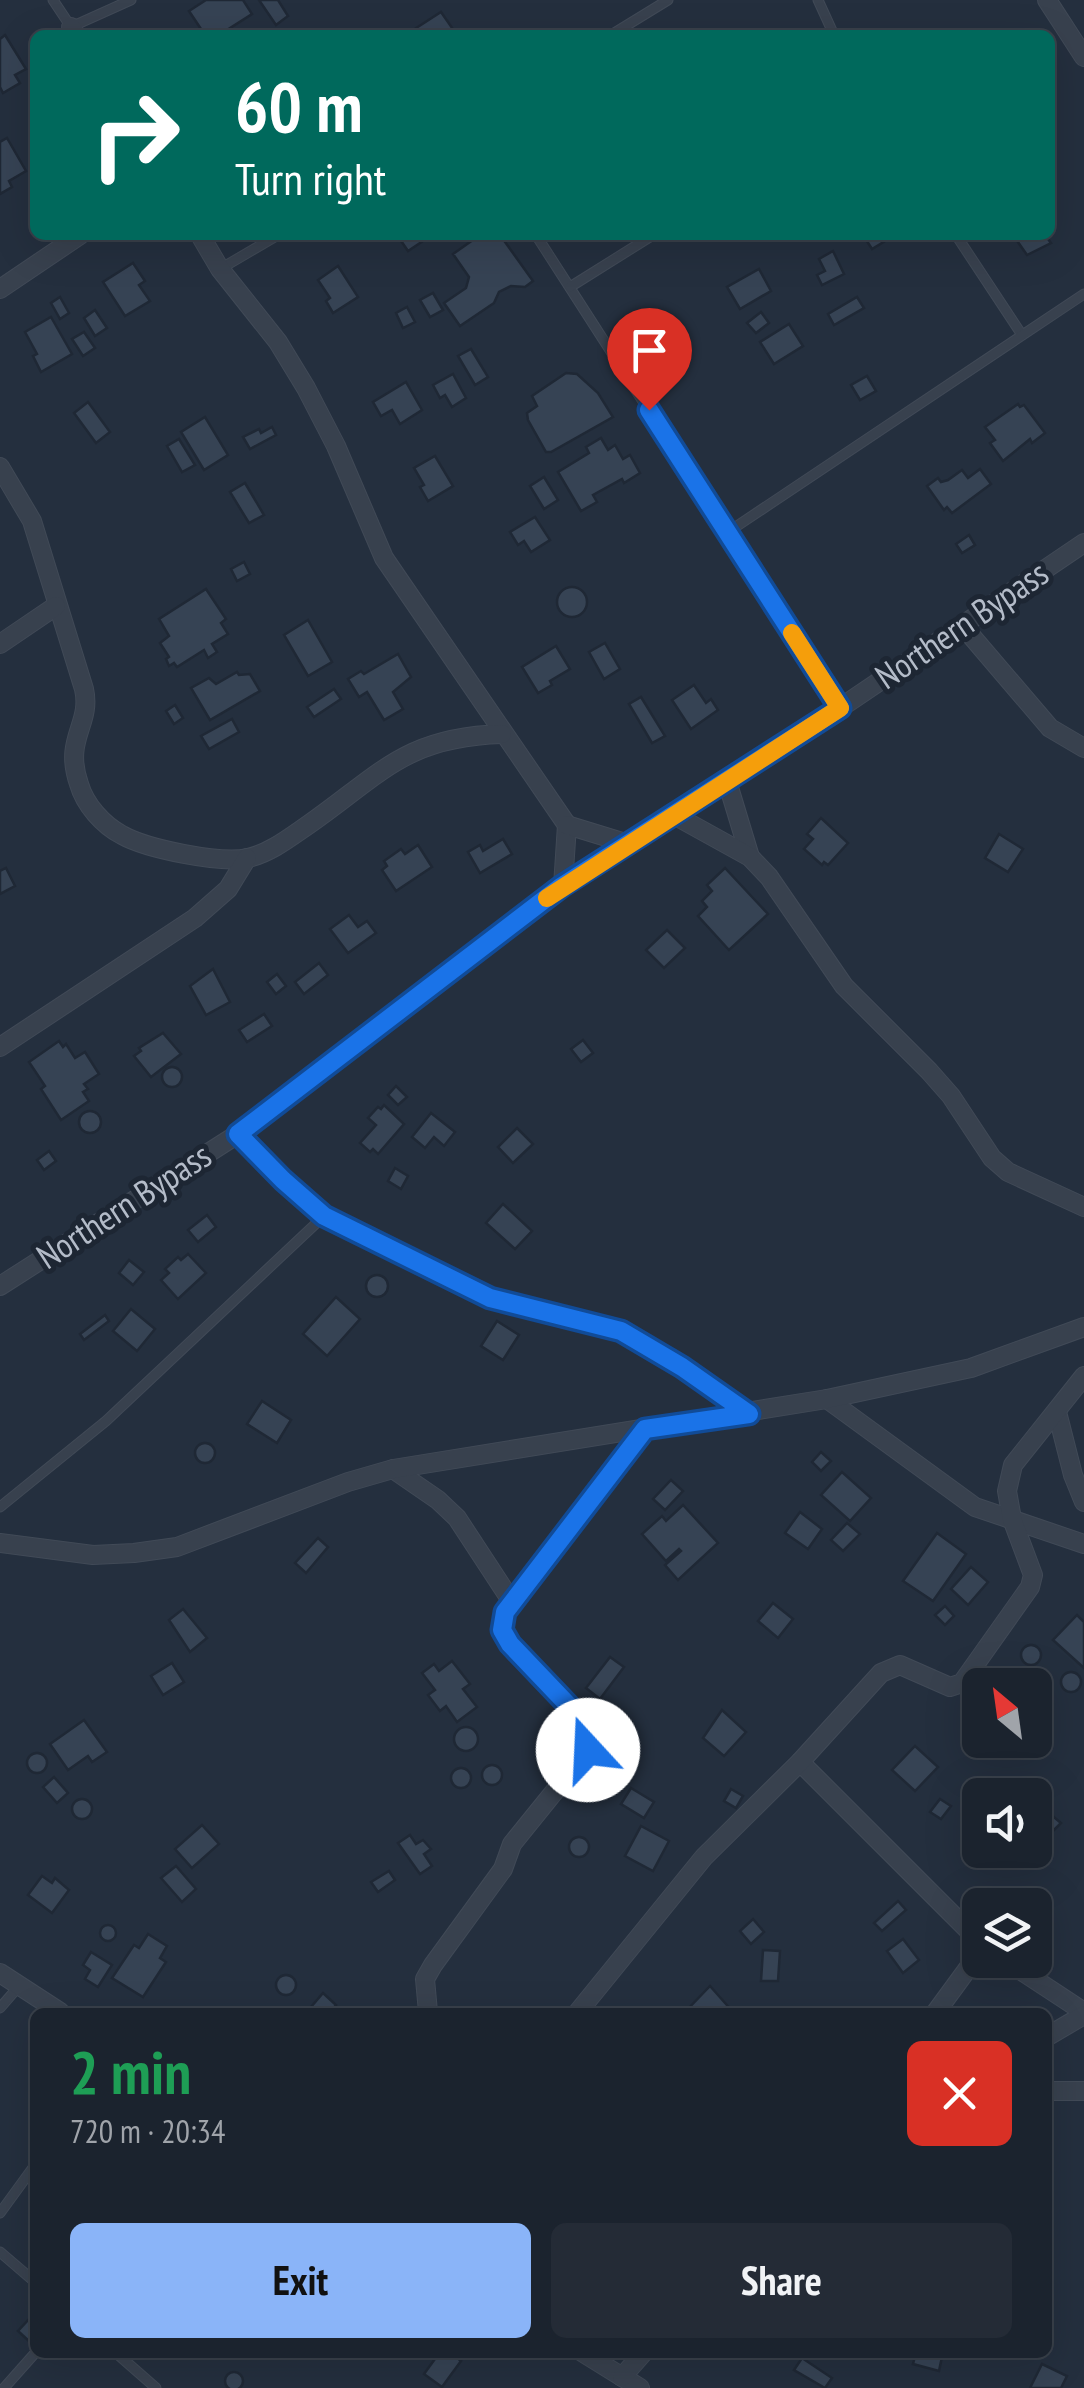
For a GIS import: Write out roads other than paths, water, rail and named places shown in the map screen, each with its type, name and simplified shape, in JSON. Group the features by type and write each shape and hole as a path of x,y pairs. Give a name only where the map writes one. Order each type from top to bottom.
{"street":[{"path":"1046,0 1084,57"},
{"path":"0,288 72,240"},
{"path":"203,240 220,269 278,342 306,388 336,446 384,558 502,734 567,825 629,844"},
{"path":"0,468 32,521 87,703 75,735 72,758 80,788 94,814 122,836 169,850 248,858 279,846 395,759 463,735 502,734"},
{"name":"Northern Bypass","path":"0,1286 238,1134 562,886 840,708 1084,543"},
{"path":"0,644 56,606"},
{"path":"962,625 1050,728 1084,748"},
{"path":"728,780 750,857"},
{"path":"674,815 750,857 770,877 844,986 951,1096 992,1158 1008,1172 1084,1207"},
{"path":"562,886 567,825"},
{"path":"0,1046 195,918 228,889 248,858"},
{"path":"0,1543 93,1555 177,1547 348,1482 393,1469 827,1400 971,1368 1084,1327"},
{"path":"581,2008 704,1857 889,1667 900,1665 950,1687 962,1683 1030,1587 1033,1575 1012,1520 1007,1492 1013,1465 1084,1376"},
{"path":"827,1400 975,1508 1084,1544"},
{"path":"1057,1412 1084,1502"},
{"path":"428,2008 425,1980 433,1965 503,1869 512,1844 588,1750 591,1738 590,1728 582,1717 510,1644 502,1630 505,1612 645,1429"},
{"path":"393,1469 457,1518 512,1602"},
{"path":"800,1762 962,1924"},
{"path":"0,1973 54,2008"},
{"path":"939,2008 962,1977"},
{"path":"1031,1978 1084,2014 1052,2034"},
{"path":"1052,2092 1084,2091"},
{"path":"589,2358 618,2383 640,2388"},
{"path":"618,2383 639,2358"}],"lane":[{"path":"53,0 73,30"},
{"path":"76,30 131,0"},
{"path":"620,30 668,0"},
{"path":"818,0 832,30"},
{"path":"220,269 269,240"},
{"path":"539,240 840,708"},
{"path":"570,288 645,240"},
{"path":"959,240 1022,334"},
{"path":"728,532 1084,294"},
{"path":"238,1134 324,1216 490,1298 621,1331 749,1414"},
{"path":"0,1507 106,1421 324,1216"},
{"path":"0,2008 20,1985"},
{"path":"0,2213 30,2172"},
{"path":"0,2252 30,2278"},
{"path":"4,2388 31,2358"},
{"path":"122,2358 156,2388"}]}
